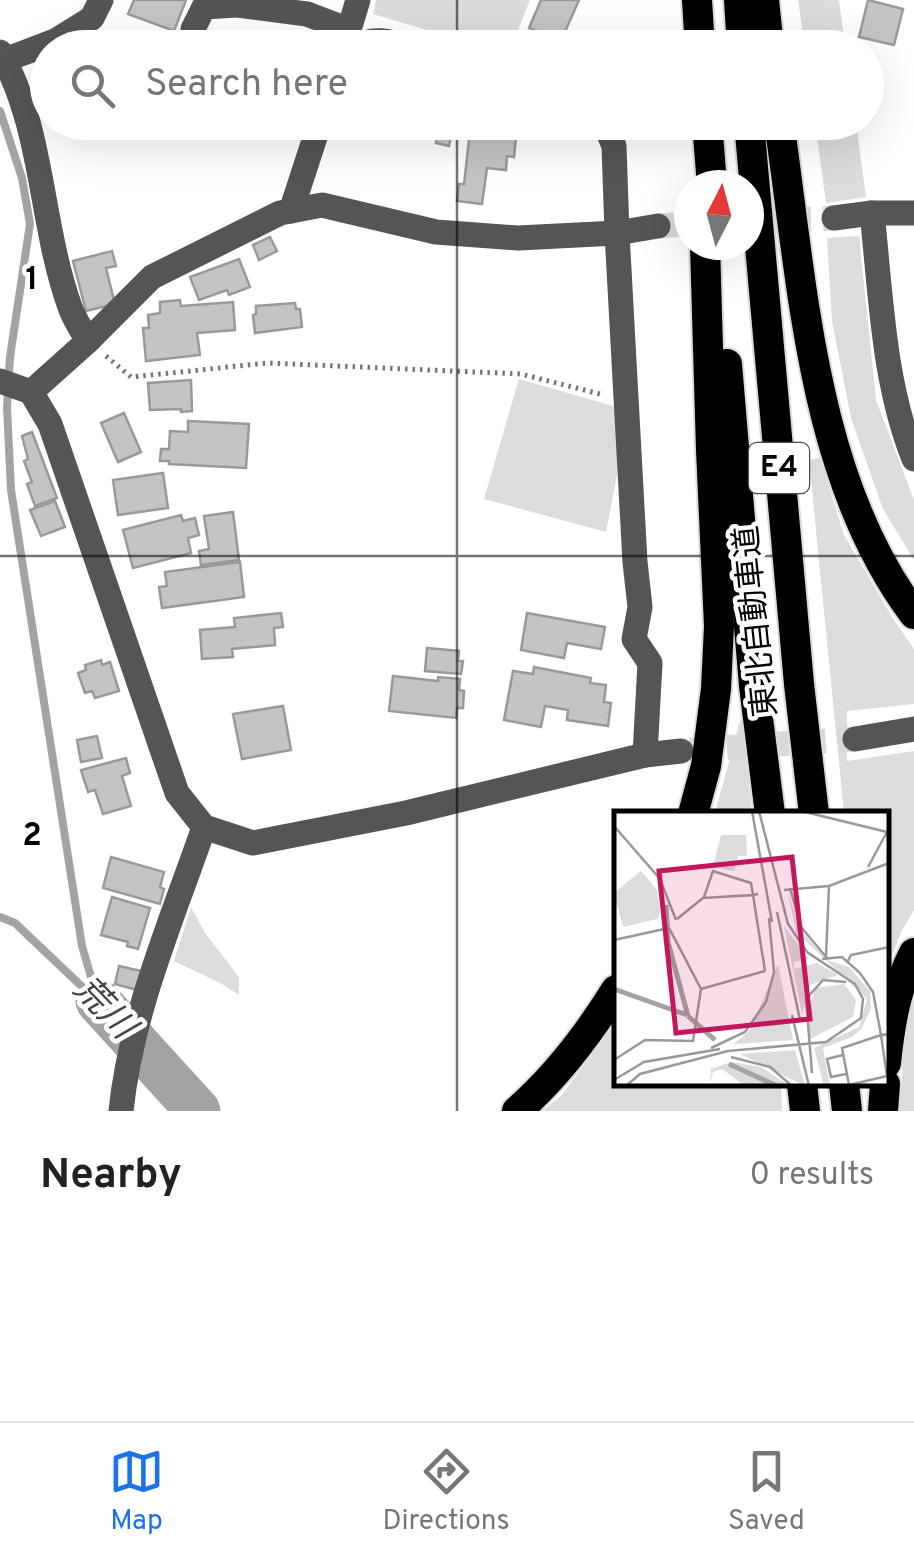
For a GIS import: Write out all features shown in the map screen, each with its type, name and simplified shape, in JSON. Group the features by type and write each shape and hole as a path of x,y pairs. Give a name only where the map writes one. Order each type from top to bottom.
{"highway":[{"path":"697,0 699,30"},
{"path":"739,0 741,30"},
{"path":"764,0 766,30"},
{"path":"704,140 704,170"},
{"path":"706,140 710,170"},
{"name":"東北自動車道","path":"750,140 814,811"},
{"path":"782,140 811,346 835,454 872,548 914,614"},
{"path":"694,811 706,766 719,626 705,260"},
{"name":"東北自動車道","path":"718,260 754,686 770,811"},
{"path":"889,1042 894,1007 914,953"},
{"path":"517,1111 580,1044 614,993"},
{"path":"802,1086 805,1111"},
{"path":"844,1086 848,1111"},
{"path":"883,1111 885,1086"}],"street":[{"path":"72,30 92,18 101,0"},
{"path":"355,30 358,0"},
{"path":"193,29 204,7 236,4 307,14 335,30"},
{"path":"30,48 2,56 30,131"},
{"path":"32,140 70,310 88,341"},
{"path":"291,211 314,140"},
{"path":"612,140 640,607 634,639 650,663 645,754"},
{"path":"658,226 617,233 518,238 436,232 322,205 291,211 214,244 152,277 88,341 19,388 50,424 177,793 204,827 253,844 406,813 645,754 681,751"},
{"path":"872,213 888,363 901,426 914,459"},
{"path":"834,218 914,213"},
{"path":"854,739 914,729"},
{"path":"121,1111 125,1072 140,1011 204,827"}],"path":[{"path":"88,341 132,377 268,363 403,368 521,374 591,394 626,398"}],"shaded area":[{"path":"376,0 530,0 518,30 427,30 373,14"},
{"path":"798,0 839,0 843,30 802,30"},
{"path":"817,140 858,140 866,197 826,203"},
{"path":"859,236 876,400 914,500 914,560 883,509 851,418 832,321 827,238"},
{"path":"519,379 620,408 617,475 606,532 484,499"},
{"path":"820,458 844,535 914,649 914,704 847,711 847,761 914,751 914,910 889,965 889,811 844,811 809,460"},
{"path":"742,714 752,811 716,811"},
{"path":"191,907 205,933 239,977 239,995 174,961"},
{"path":"914,993 914,1111 900,1111 905,1031"},
{"path":"614,1025 614,1086 781,1086 782,1111 542,1111 561,1096"}],"building":[{"path":"134,0 186,0 174,30 128,14"},
{"path":"541,0 579,0 566,30 529,28"},
{"path":"868,0 903,9 894,45 884,43 884,30 861,30"},
{"path":"469,140 516,140 514,157 507,156 506,170 487,168 482,204 457,201 459,184 464,184"},
{"path":"270,237 277,251 259,260 253,245"},
{"path":"112,251 116,266 106,268 115,304 86,311 73,261"},
{"path":"239,259 250,287 199,300 190,277"},
{"path":"180,300 181,306 233,302 235,330 197,333 200,355 146,361 143,328 149,328 148,315 160,313 160,302"},
{"path":"295,303 296,309 300,309 302,327 255,333 256,306"},
{"path":"191,380 192,411 150,410 148,383"},
{"path":"124,413 141,452 118,462 101,423"},
{"path":"188,421 249,424 246,468 160,461 161,449 169,449 170,431 188,432"},
{"path":"32,432 57,498 35,506 27,484 32,482 24,461 28,459 22,436"},
{"path":"163,473 168,508 118,515 113,480"},
{"path":"55,501 65,527 41,536 30,510"},
{"path":"233,512 239,560 201,565 199,551 209,549 204,516"},
{"path":"181,515 183,521 195,518 199,535 188,538 191,553 133,568 123,530"},
{"path":"240,562 244,597 162,608 159,587 167,586 165,572"},
{"path":"281,613 283,627 274,628 275,645 232,649 233,657 202,659 200,630 235,627 234,618"},
{"path":"527,613 605,627 601,649 567,643 564,658 521,650"},
{"path":"427,648 459,651 458,661 463,661 461,674 425,671"},
{"path":"101,660 102,665 110,662 119,691 95,698 92,691 85,693 78,673 86,670 85,665"},
{"path":"534,667 591,678 590,683 606,685 604,702 611,703 608,726 567,720 568,710 545,706 541,727 504,720 513,671 533,674"},
{"path":"393,676 460,679 463,708 457,708 456,718 389,711"},
{"path":"283,706 291,750 242,759 233,714"},
{"path":"97,736 102,758 81,762 77,740"},
{"path":"126,758 130,773 122,776 131,806 103,814 95,790 88,792 81,770"},
{"path":"111,857 164,872 160,904 103,888"},
{"path":"112,897 150,908 138,949 127,946 128,942 101,935"},
{"path":"119,966 141,971 137,990 115,984"}],"waterway":[{"path":"0,111 22,178 30,224 10,357 7,407 11,490 82,946 98,1001"},
{"name":"荒川","path":"0,917 15,923 94,998"},
{"name":"荒川","path":"98,1001 198,1111"}],"tunnel":[{"path":"764,221 834,218"},
{"path":"658,226 674,225"},
{"path":"690,750 855,739"}]}
